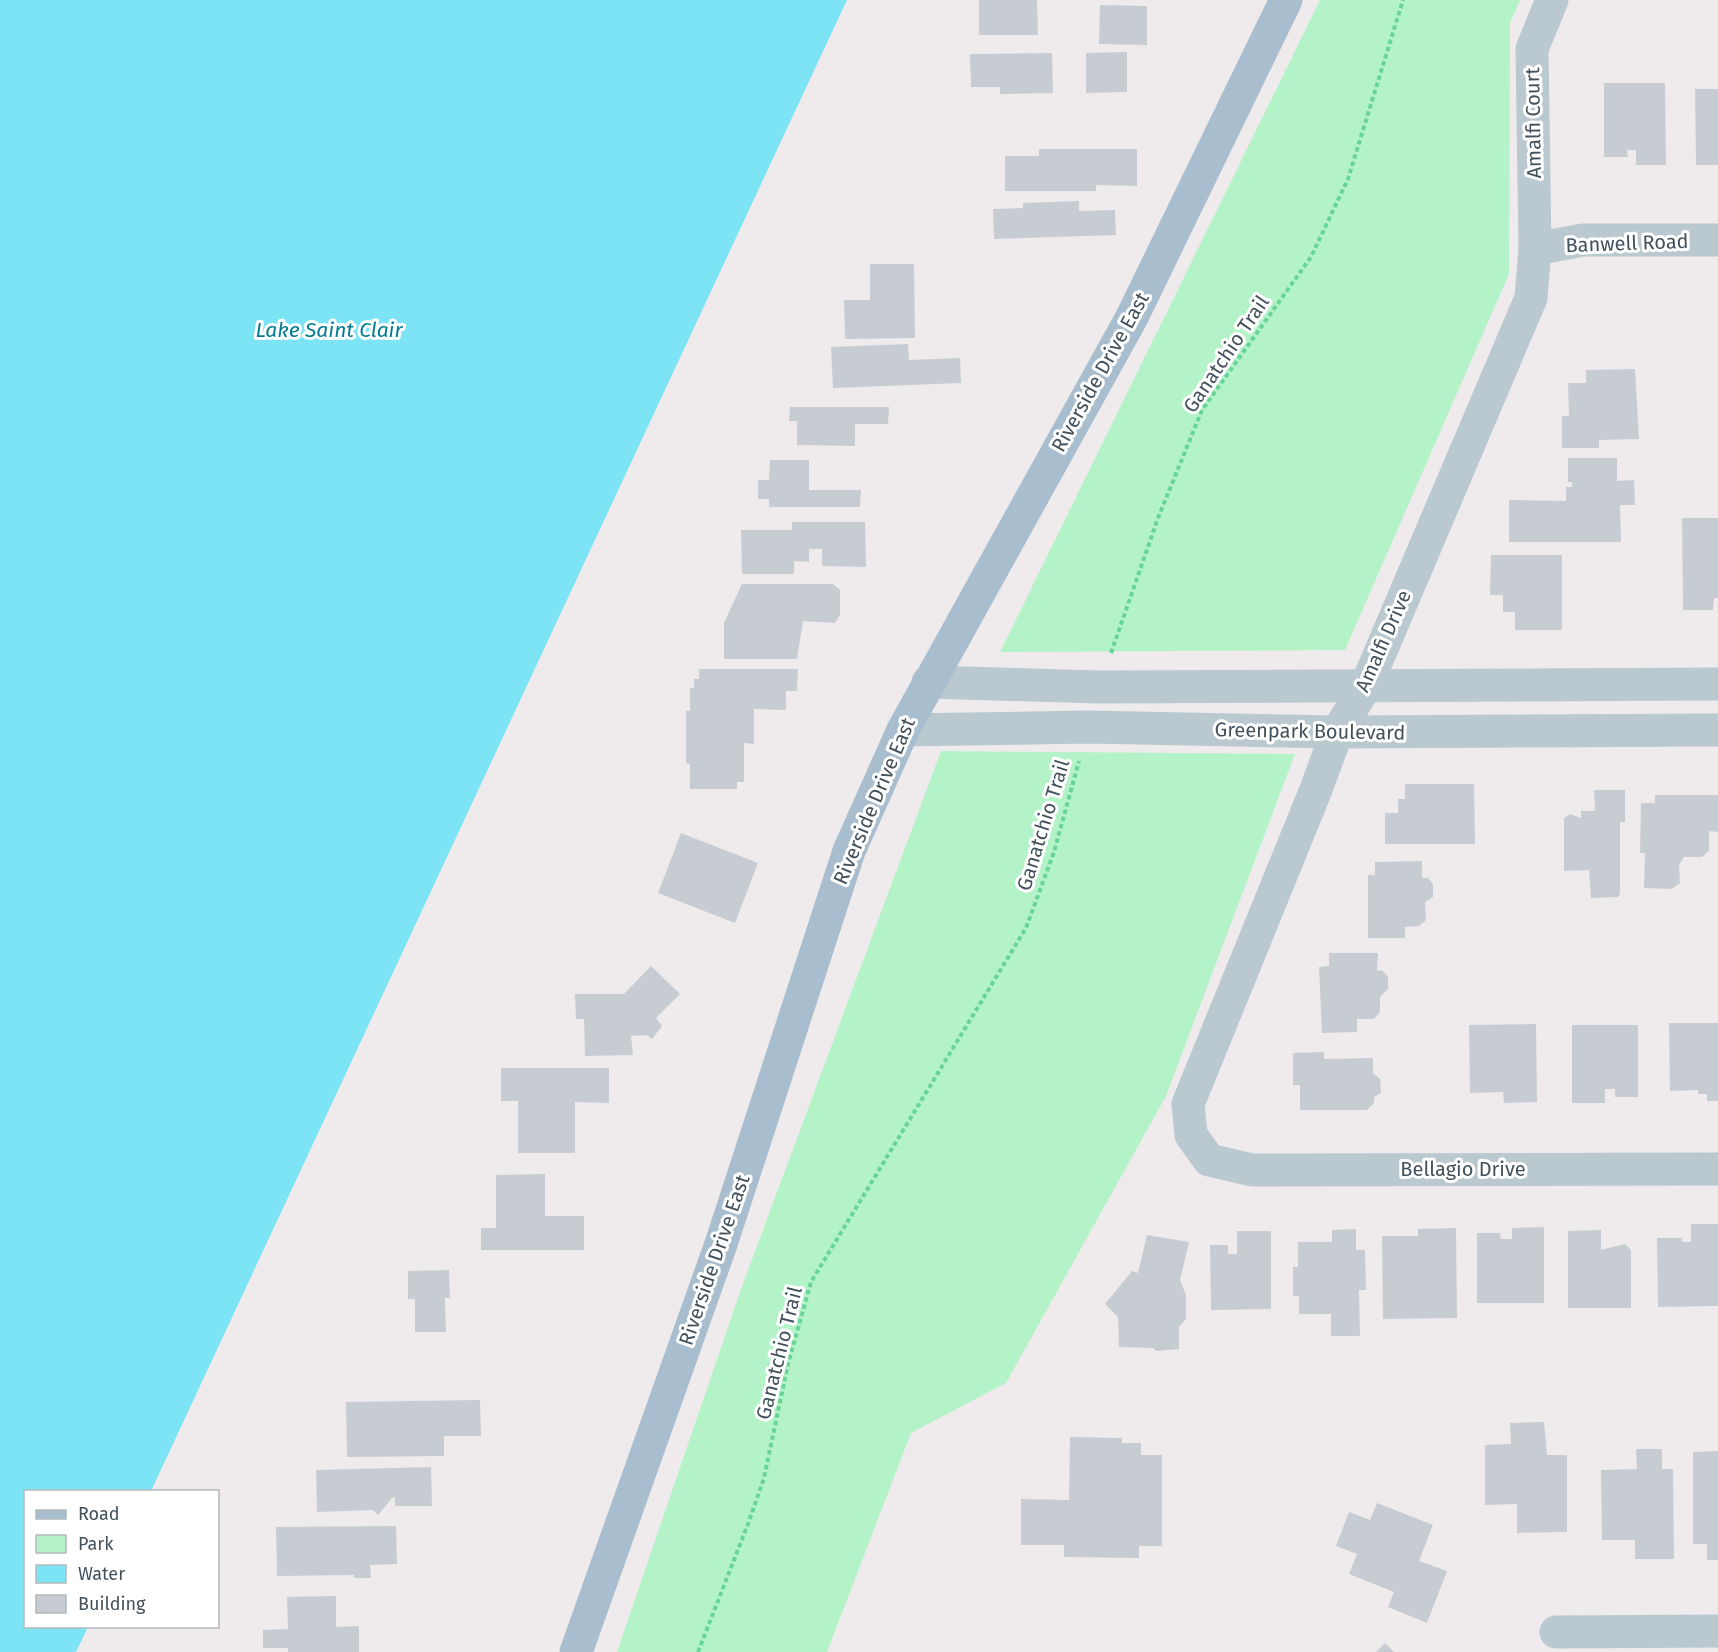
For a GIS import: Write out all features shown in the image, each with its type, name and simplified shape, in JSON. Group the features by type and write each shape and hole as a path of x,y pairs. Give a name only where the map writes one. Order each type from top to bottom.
{"main road":[{"name":"Riverside Drive East","path":"576,1652 721,1244 849,851 903,730 928,682 1132,317 1286,0"}],"street":[{"name":"Amalfi Court","path":"1536,249 1532,49 1552,0"},
{"name":"Banwell Road","path":"1536,249 1583,240 1718,240"},
{"name":"Amalfi Drive","path":"1209,1160 1191,1135 1188,1104 1316,792 1337,732 1366,686 1531,298 1536,249"},
{"path":"928,682 1099,687 1718,684"},
{"name":"Greenpark Boulevard","path":"903,730 1088,727 1337,732 1718,730"},
{"name":"Bellagio Drive","path":"1209,1160 1252,1170 1718,1169"},
{"path":"1556,1632 1718,1631"}],"path":[{"name":"Ganatchio Trail","path":"1099,687 1158,518 1202,410 1311,257 1348,178 1403,0"},
{"name":"Ganatchio Trail","path":"698,1652 765,1478 788,1364 812,1281 1026,928 1054,852 1088,727"}],"green space":[{"path":"1320,0 1520,0 1510,23 1509,274 1345,650 1000,652"},
{"path":"941,751 1295,754 1166,1096 1006,1383 911,1433 827,1652 617,1652 741,1289"}],"water":[{"name":"Lake Saint Clair","path":"0,0 847,0 151,1490 24,1490 24,1628 88,1628 76,1652 0,1652"}],"building":[{"path":"979,0 1037,0 1038,35 979,35"},
{"path":"1100,5 1147,6 1147,45 1099,44"},
{"path":"1127,52 1127,92 1086,93 1086,53"},
{"path":"1052,53 1053,93 1000,94 1000,87 971,87 970,54"},
{"path":"1604,83 1665,83 1666,165 1636,165 1636,150 1627,150 1628,157 1604,157"},
{"path":"1695,89 1718,89 1718,165 1696,165"},
{"path":"1039,149 1137,149 1137,186 1096,185 1096,191 1005,191 1005,156 1039,156"},
{"path":"1079,201 1079,211 1115,210 1116,235 994,239 993,209 1023,208 1023,203"},
{"path":"870,264 914,264 915,338 845,339 844,300 870,300"},
{"path":"908,344 909,360 960,358 961,383 833,388 831,347"},
{"path":"1635,369 1639,439 1599,440 1599,448 1562,448 1562,416 1569,416 1568,383 1586,383 1586,370"},
{"path":"790,407 889,407 888,424 855,424 855,446 797,445 797,421 789,421"},
{"path":"1568,458 1617,458 1617,481 1634,480 1635,505 1620,505 1621,542 1509,542 1509,500 1566,501 1566,487 1572,487 1572,482 1568,482"},
{"path":"770,460 809,460 809,490 861,490 860,507 769,507 769,499 758,499 758,480 769,480"},
{"path":"1682,518 1718,518 1718,598 1714,598 1713,610 1683,610"},
{"path":"792,522 865,522 866,567 822,566 822,549 809,549 809,562 794,561 794,574 742,574 741,530 792,530"},
{"path":"1491,555 1562,555 1562,630 1515,630 1515,612 1503,612 1503,595 1490,595"},
{"path":"742,584 833,584 840,590 840,615 835,623 803,621 797,659 724,659 724,623"},
{"path":"699,669 798,669 797,691 786,691 786,710 754,709 754,744 744,743 744,782 737,782 737,789 690,789 690,764 686,763 686,711 690,711 690,688 694,688 694,679 699,679"},
{"path":"1405,784 1474,784 1475,844 1385,844 1385,813 1398,813 1398,799 1405,799"},
{"path":"1594,790 1625,790 1625,822 1620,822 1620,894 1618,897 1591,898 1589,870 1564,871 1564,818 1570,814 1581,818 1581,811 1595,811"},
{"path":"1655,795 1718,795 1718,832 1709,831 1709,851 1702,857 1684,857 1679,865 1680,883 1672,889 1644,888 1645,853 1640,853 1641,803 1655,803"},
{"path":"681,833 758,863 735,923 658,893"},
{"path":"1422,861 1422,878 1428,878 1433,884 1433,897 1425,902 1426,920 1419,926 1405,927 1405,938 1368,938 1368,875 1375,875 1375,862"},
{"path":"1329,953 1378,953 1377,971 1382,970 1388,977 1388,989 1380,997 1380,1012 1374,1019 1357,1019 1357,1032 1322,1033 1319,967 1329,966"},
{"path":"651,966 680,994 656,1018 662,1026 652,1039 647,1035 631,1036 633,1055 585,1056 584,1019 576,1019 575,994 624,994"},
{"path":"1669,1023 1718,1023 1718,1101 1707,1101 1707,1094 1698,1094 1698,1090 1670,1091"},
{"path":"1536,1024 1537,1102 1504,1103 1503,1092 1470,1093 1469,1025"},
{"path":"1572,1025 1638,1025 1638,1097 1615,1097 1615,1089 1605,1089 1605,1103 1572,1103"},
{"path":"1324,1052 1324,1059 1373,1058 1373,1073 1380,1079 1381,1093 1374,1097 1374,1103 1367,1110 1300,1110 1300,1085 1293,1085 1293,1053"},
{"path":"501,1068 609,1068 609,1103 575,1102 575,1153 518,1153 518,1101 501,1101"},
{"path":"545,1174 545,1216 584,1216 584,1250 481,1250 481,1228 496,1228 496,1175"},
{"path":"1691,1224 1718,1224 1718,1306 1658,1307 1657,1238 1682,1238 1682,1242 1691,1242"},
{"path":"1544,1227 1544,1303 1477,1303 1477,1233 1500,1233 1501,1239 1512,1239 1512,1228"},
{"path":"1456,1228 1457,1318 1383,1319 1382,1236 1418,1236 1418,1229"},
{"path":"1356,1229 1356,1250 1365,1250 1366,1290 1359,1290 1360,1336 1331,1336 1331,1314 1299,1314 1299,1296 1293,1296 1293,1267 1298,1267 1298,1242 1332,1242 1332,1230"},
{"path":"1601,1230 1601,1250 1625,1244 1631,1250 1631,1308 1568,1308 1568,1231"},
{"path":"1237,1231 1271,1231 1271,1309 1211,1310 1210,1245 1228,1245 1228,1254 1237,1254"},
{"path":"1147,1235 1189,1242 1180,1280 1186,1295 1186,1319 1179,1327 1179,1349 1156,1351 1153,1348 1119,1347 1118,1317 1105,1304 1132,1271 1138,1273"},
{"path":"449,1270 450,1298 445,1298 446,1332 415,1332 415,1299 408,1299 408,1271"},
{"path":"480,1400 481,1436 444,1436 444,1456 347,1457 346,1402"},
{"path":"1544,1422 1547,1455 1567,1455 1567,1532 1517,1533 1517,1504 1485,1505 1485,1445 1511,1444 1510,1423"},
{"path":"1070,1437 1122,1438 1122,1443 1141,1443 1141,1455 1162,1455 1162,1546 1139,1546 1139,1558 1064,1557 1064,1545 1021,1545 1021,1499 1069,1500"},
{"path":"1636,1449 1662,1449 1662,1469 1673,1469 1674,1559 1635,1559 1635,1540 1602,1540 1601,1470 1637,1469"},
{"path":"1718,1451 1718,1560 1707,1560 1707,1544 1693,1544 1693,1452"},
{"path":"431,1467 432,1506 395,1506 395,1497 378,1515 373,1510 317,1512 316,1470"},
{"path":"1377,1503 1433,1525 1419,1561 1447,1571 1427,1623 1388,1607 1394,1592 1349,1574 1357,1554 1336,1546 1349,1512 1370,1520"},
{"path":"396,1526 397,1564 370,1565 371,1578 354,1578 354,1575 277,1576 276,1527"},
{"path":"336,1596 336,1627 359,1626 359,1652 288,1652 288,1648 263,1648 263,1630 288,1629 287,1597"},
{"path":"1385,1643 1394,1652 1376,1652"}]}
